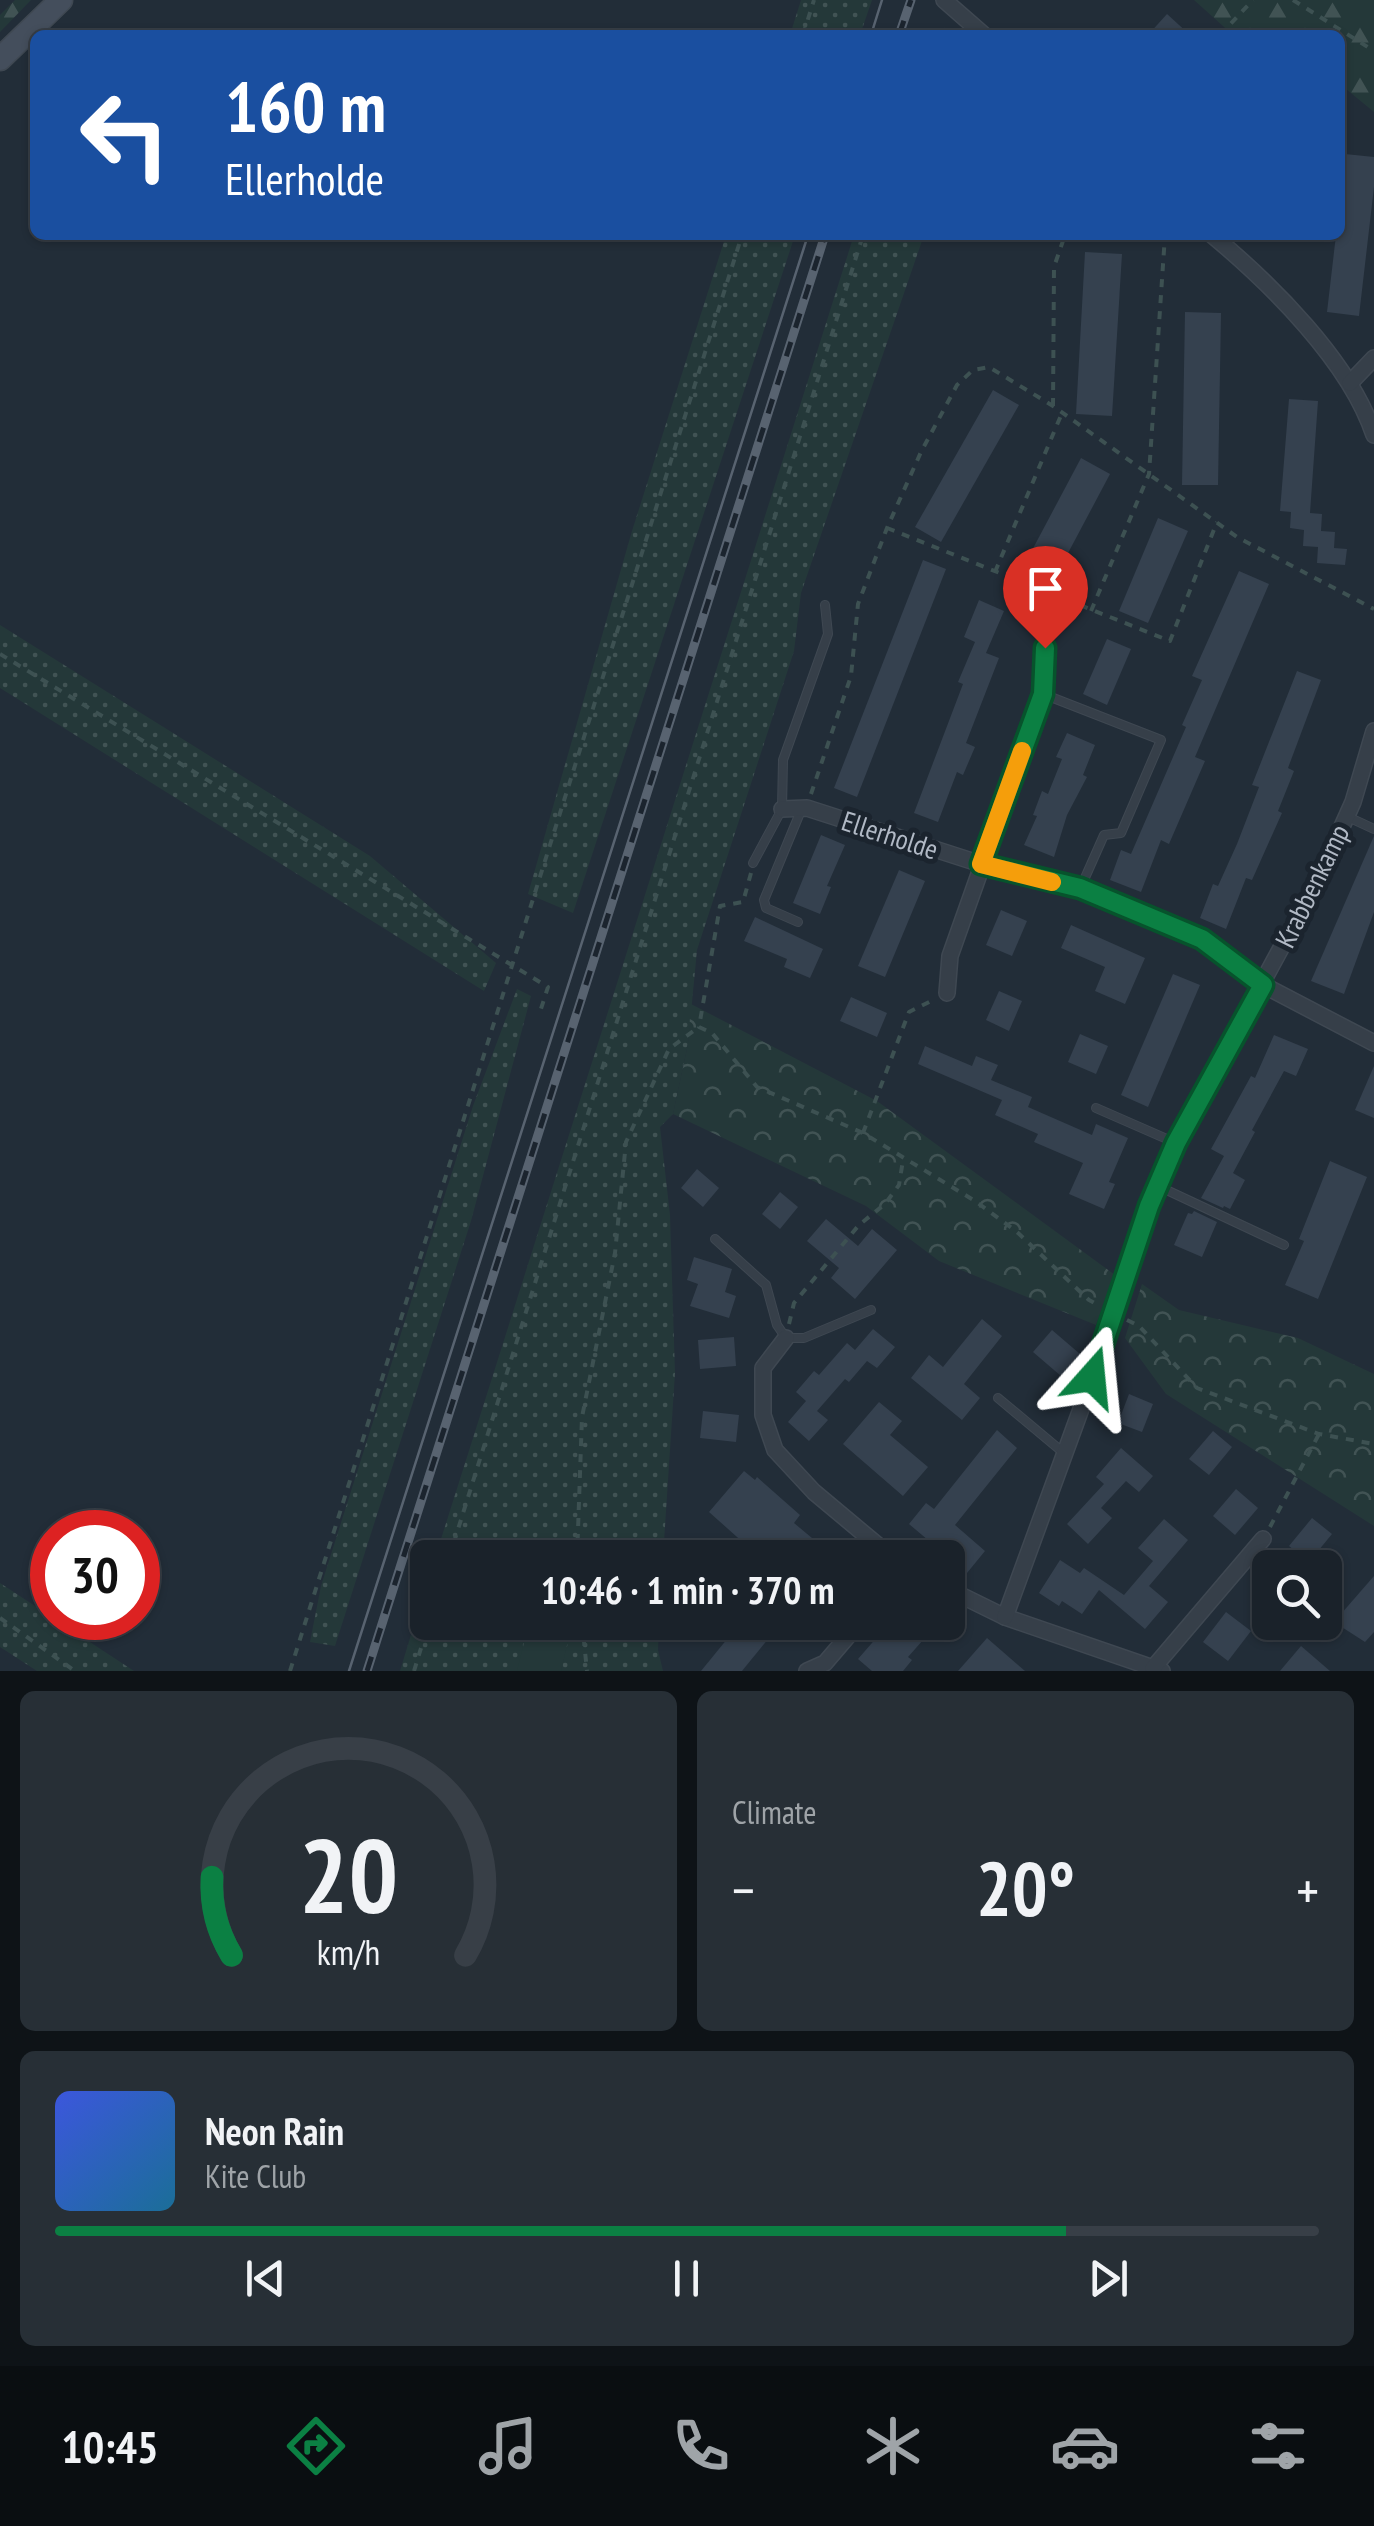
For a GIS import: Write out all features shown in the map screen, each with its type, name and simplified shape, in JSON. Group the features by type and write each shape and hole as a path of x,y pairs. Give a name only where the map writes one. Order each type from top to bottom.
{"main road":[{"path":"0,58 62,0"}],"street":[{"path":"944,0 978,30"},
{"path":"1218,240 1285,304 1350,383 1374,436"},
{"path":"1350,383 1374,358"},
{"path":"947,993 950,956 1043,694 1045,648"},
{"name":"Krabbenkamp","path":"1005,1617 1158,1186 1176,1143 1319,878 1370,762 1374,731"},
{"name":"Ellerholde","path":"782,808 804,808 981,864 1080,888 1202,939 1263,985 1374,1043"},
{"path":"786,1338 764,1368 763,1414 775,1450 814,1492 871,1540"},
{"path":"965,1598 1005,1617 1158,1670 1263,1539"},
{"path":"807,1671 825,1664 845,1640"}],"lane":[{"path":"753,863 782,808 783,760 828,634 825,604"},
{"path":"1043,694 1161,740 1121,833 1104,835 1080,888"},
{"path":"798,922 766,908 764,900 804,808"},
{"path":"1346,816 1374,829"},
{"path":"1096,1108 1176,1143"},
{"path":"1158,1186 1284,1245"},
{"path":"715,1239 766,1285 777,1326 786,1338 804,1338 871,1310"},
{"path":"998,1398 1065,1454"}],"path":[{"path":"805,30 814,0"},
{"path":"1225,30 1253,0"},
{"path":"1293,0 1342,30"},
{"path":"1345,32 1374,50"},
{"path":"290,1671 740,240"},
{"path":"455,1540 861,240"},
{"path":"1053,406 1054,268 1063,240"},
{"path":"1091,611 1149,474 1165,240"},
{"path":"804,808 851,676 858,604 887,528 957,385 973,370 989,367 1053,406 1237,537 1374,608"},
{"path":"996,572 1062,413"},
{"path":"887,528 1170,642 1217,522"},
{"path":"1042,592 1033,619 1045,648"},
{"path":"0,654 548,987 539,1015"},
{"path":"578,1540 582,1417 614,1253 626,1142 670,1049 699,1026 720,906 743,902 753,863"},
{"path":"862,1133 910,1012 947,993"},
{"path":"699,1026 712,1033 757,1087 862,1133 976,1201 1017,1232 1088,1300 1139,1326 1198,1388 1319,1434 1374,1444"},
{"path":"786,1338 794,1303 859,1225 900,1186 903,1158"},
{"path":"1263,1539 1319,1434"},
{"path":"0,1618 75,1671"},
{"path":"414,1671 423,1640"},
{"path":"584,1640 587,1671"}],"green space":[{"path":"15,0 31,0 0,32 0,15"},
{"path":"801,0 872,0 862,30 792,30"},
{"path":"1194,0 1374,0 1374,112 1345,88 1345,30 1227,30"},
{"path":"724,240 793,240 573,913 528,894 632,531"},
{"path":"852,240 922,240 801,593 794,651 697,950 688,1044 673,1114 660,1127 670,1215 675,1373 664,1540 441,1540"},
{"path":"0,625 370,856 496,963 484,991 0,688"},
{"path":"517,989 531,996 471,1221 335,1646 310,1642 321,1586 473,1106"},
{"path":"691,1004 877,1101 1115,1275 1096,1325 939,1261 866,1206 673,1114 688,1044"},
{"path":"1142,1284 1179,1310 1298,1338 1374,1374 1374,1526 1166,1394 1125,1338"},
{"path":"0,1583 30,1603 30,1640 87,1640 134,1671 37,1671 0,1647"},
{"path":"410,1638 658,1640 663,1671 400,1671"},
{"path":"525,1640 568,1641 561,1671 517,1671"}],"building":[{"path":"1167,14 1185,30 1153,30"},
{"path":"1345,154 1374,157 1359,316 1327,312 1335,240 1345,240"},
{"path":"1085,252 1122,254 1112,416 1076,414"},
{"path":"1185,312 1221,313 1218,485 1182,485"},
{"path":"993,390 1019,405 941,542 915,527"},
{"path":"1289,399 1318,401 1310,513 1322,514 1321,531 1335,532 1334,548 1347,549 1345,565 1317,563 1318,547 1303,546 1304,530 1290,528 1291,512 1280,511"},
{"path":"1081,458 1110,474 1050,587 1021,571"},
{"path":"1158,518 1188,531 1148,623 1119,611"},
{"path":"923,560 946,569 857,797 834,788"},
{"path":"1239,571 1269,584 1195,757 1205,761 1169,844 1161,840 1141,892 1110,880 1121,850 1131,854 1186,727 1182,725 1202,680 1192,676"},
{"path":"979,600 1004,611 986,653 999,658 966,743 975,747 963,775 957,772 938,822 914,813 963,684 958,682 975,642 964,637"},
{"path":"1107,639 1131,649 1107,705 1083,694"},
{"path":"1297,671 1321,680 1288,768 1294,771 1278,811 1282,813 1252,880 1246,878 1226,929 1200,918 1213,884 1218,886 1237,844 1259,787 1252,785"},
{"path":"1067,733 1095,745 1083,775 1087,777 1067,815 1054,857 1024,845 1037,816 1033,815 1042,791 1048,794 1062,759 1056,757"},
{"path":"821,835 845,845 820,914 793,903"},
{"path":"1374,836 1374,912 1344,994 1311,981"},
{"path":"899,870 925,881 885,977 858,966"},
{"path":"1001,910 1027,921 1012,956 986,945"},
{"path":"755,917 823,949 810,978 784,967 787,959 744,941"},
{"path":"1071,925 1145,958 1125,1004 1095,991 1105,967 1061,948"},
{"path":"1173,974 1200,985 1148,1107 1121,1095"},
{"path":"999,991 1022,1001 1009,1031 986,1020"},
{"path":"851,997 887,1013 877,1037 840,1021"},
{"path":"1080,1034 1108,1046 1096,1074 1068,1062"},
{"path":"1274,1035 1308,1049 1296,1076 1284,1071 1252,1130 1255,1132 1233,1173 1245,1180 1230,1209 1223,1208 1201,1198 1224,1156 1211,1149 1251,1076 1255,1078"},
{"path":"925,1046 972,1066 976,1056 998,1065 991,1080 1032,1097 1028,1107 1092,1135 1096,1124 1128,1138 1109,1182 1115,1184 1104,1209 1069,1194 1083,1163 1034,1142 1038,1134 995,1115 1002,1100 918,1064"},
{"path":"1374,1066 1374,1118 1355,1110"},
{"path":"1330,1161 1367,1177 1318,1299 1285,1285"},
{"path":"697,1169 719,1188 703,1207 681,1188"},
{"path":"780,1192 798,1207 780,1229 762,1214"},
{"path":"1194,1211 1217,1222 1202,1257 1174,1245 1188,1213"},
{"path":"826,1219 858,1246 872,1229 897,1250 855,1299 831,1278 839,1268 807,1241"},
{"path":"694,1257 732,1269 725,1292 736,1296 729,1318 690,1306 698,1284 687,1280"},
{"path":"982,1319 1002,1336 964,1384 980,1398 962,1420 911,1378 929,1355 943,1367"},
{"path":"873,1329 895,1347 877,1368 867,1361 849,1382 845,1379 817,1411 828,1420 809,1441 788,1422 806,1401 796,1392 814,1371 819,1375 847,1343 855,1350"},
{"path":"1052,1330 1080,1354 1061,1376 1033,1352"},
{"path":"734,1337 736,1366 700,1369 698,1340"},
{"path":"1129,1394 1153,1404 1142,1432 1118,1423"},
{"path":"879,1402 902,1421 890,1435 928,1467 903,1496 843,1444"},
{"path":"703,1411 739,1415 736,1442 700,1438"},
{"path":"997,1430 1017,1448 955,1525 985,1551 967,1573 965,1540 928,1540 909,1524 926,1503 934,1509"},
{"path":"1213,1431 1232,1447 1209,1475 1189,1459"},
{"path":"1121,1448 1153,1476 1139,1492 1126,1481 1101,1508 1112,1518 1088,1544 1067,1524 1104,1484 1096,1477"},
{"path":"744,1471 755,1480 757,1477 800,1515 794,1523 814,1540 740,1540 709,1512"},
{"path":"1236,1489 1258,1508 1235,1535 1213,1516"},
{"path":"1312,1518 1332,1534 1319,1550 1294,1550 1289,1546"},
{"path":"1164,1519 1188,1540 1149,1586 1168,1602 1145,1629 1099,1590 1082,1614 1039,1593 1060,1560 1080,1573 1084,1568 1124,1595 1153,1561 1138,1548"},
{"path":"1374,1576 1374,1632 1365,1642 1342,1627 1342,1613"},
{"path":"1226,1612 1251,1631 1228,1661 1203,1642"},
{"path":"987,1638 1025,1671 958,1671"},
{"path":"726,1640 767,1640 742,1671 701,1671"},
{"path":"875,1640 923,1640 908,1657 912,1660 903,1671 872,1671 858,1659"},
{"path":"1301,1646 1330,1671 1280,1671"}],"tram line":[{"path":"873,30 882,0"},
{"path":"349,1671 806,240"}],"railway":[{"path":"901,30 911,0"},
{"path":"367,1671 823,240"}],"slow traffic":[{"path":"1022,751 981,864 1052,882"}],"route":[{"path":"1045,648 1043,694 981,864 1080,888 1202,939 1263,985 1176,1143 1149,1206 1092,1377"}]}
